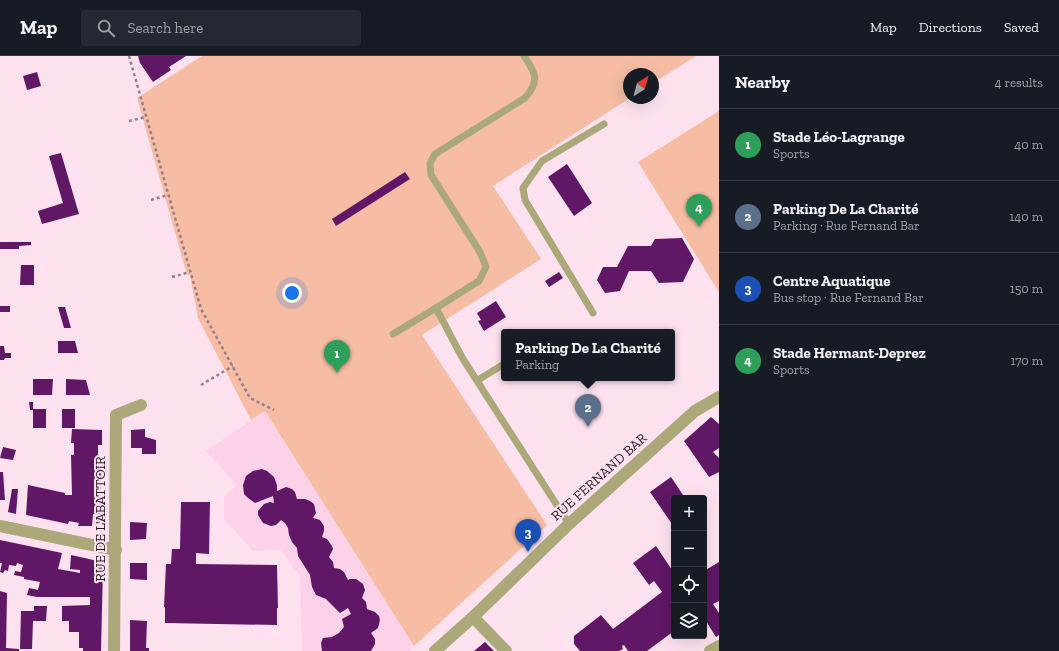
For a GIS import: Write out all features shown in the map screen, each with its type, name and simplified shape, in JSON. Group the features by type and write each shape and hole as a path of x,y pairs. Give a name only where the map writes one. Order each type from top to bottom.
{"street":[{"name":"RUE FERNAND BAR","path":"435,651 473,617 569,524 695,410 719,397"},
{"name":"RUE DE L'ABATTOIR","path":"114,651 116,415 141,405"},
{"path":"0,526 116,550"},
{"path":"473,617 506,651"},
{"path":"710,651 719,646"}],"lane":[{"path":"393,334 480,281 486,267 480,252 431,175 430,163 435,154 525,98 533,89 536,81 531,66 524,56"},
{"path":"593,313 525,200 523,188 542,161 604,124"},
{"path":"436,308 463,359 478,380 569,524"},
{"path":"478,380 501,366"}],"path":[{"path":"129,56 201,308 250,398 274,410"},
{"path":"129,121 146,117"},
{"path":"151,200 168,195"},
{"path":"172,277 190,272"},
{"path":"201,385 233,366"}],"shaded area":[{"path":"202,56 696,56 659,79 659,68 623,68 623,102 493,186 541,259 422,335 547,525 414,646 265,411 251,420 198,318 190,275 187,275 137,98"},
{"path":"719,111 719,292 638,162"},
{"path":"265,411 414,646 409,651 302,651 300,576 281,550 253,551 224,519 224,497 237,485 206,451"}],"building":[{"path":"138,56 186,56 169,67 171,70 153,82 140,63"},
{"path":"37,72 41,86 27,90 23,76"},
{"path":"61,153 79,214 42,224 38,211 63,203 49,156"},
{"path":"567,164 592,203 574,216 548,177"},
{"path":"405,172 410,179 336,226 332,219"},
{"path":"682,238 694,259 683,282 659,283 651,271 629,271 620,291 605,293 597,280 603,267 617,267 628,246 651,246 655,239"},
{"path":"0,242 31,242 31,245 19,246 19,249 0,249"},
{"path":"21,265 34,265 34,285 20,285"},
{"path":"559,272 563,278 549,287 545,281"},
{"path":"496,301 506,317 484,331 478,321 481,320 477,313"},
{"path":"0,306 10,306 10,312 0,312"},
{"path":"58,307 65,307 71,328 64,328"},
{"path":"58,341 75,341 78,353 58,353"},
{"path":"0,346 4,346 5,353 11,353 11,358 0,360"},
{"path":"33,379 53,379 52,395 33,395"},
{"path":"66,379 86,380 90,395 66,395"},
{"path":"29,402 33,402 33,409 46,409 46,428 33,428 33,410 30,410"},
{"path":"62,409 75,409 75,428 62,428"},
{"path":"711,417 719,424 719,448 713,452 719,458 719,472 709,477 684,441"},
{"path":"72,429 102,430 102,445 98,445 98,456 101,457 100,514 93,514 92,526 78,526 79,523 69,521 68,524 26,515 28,485 65,493 65,495 72,495 71,455 74,455 74,443 71,443"},
{"path":"145,429 145,437 156,440 156,454 142,454 142,448 131,448 131,430"},
{"path":"3,447 16,450 13,460 0,458"},
{"path":"262,469 274,477 277,485 277,491 286,487 292,489 295,492 297,499 305,499 314,504 316,513 313,518 320,520 324,526 322,537 327,539 332,546 333,549 329,557 333,562 334,568 340,569 344,572 348,580 356,579 363,584 365,590 362,598 366,602 367,609 375,612 379,616 380,620 378,628 371,633 375,639 375,644 371,651 322,651 321,643 323,638 332,637 339,633 344,627 342,619 351,614 348,608 340,613 326,599 316,595 312,587 310,575 298,556 297,548 292,542 285,523 281,520 276,525 271,526 263,523 258,515 258,511 264,504 270,502 274,503 273,496 255,503 244,494 243,485 246,476 253,471"},
{"path":"0,472 3,472 5,500 0,500"},
{"path":"671,477 683,495 671,495 671,523 650,492"},
{"path":"12,489 18,489 16,514 8,512"},
{"path":"181,502 210,502 209,554 196,553 196,564 277,565 277,625 165,623 164,607 166,564 171,564 172,549 180,549"},
{"path":"130,522 147,523 146,539 130,540"},
{"path":"0,540 62,553 58,569 80,573 80,570 70,569 71,555 98,561 103,566 101,651 83,651 83,648 79,648 79,632 69,632 69,621 62,621 62,606 90,605 90,597 37,597 27,595 29,588 38,590 40,582 24,579 24,577 14,575 15,571 21,572 23,565 17,563 16,566 9,565 8,571 5,570 3,573 0,572 2,563 0,563"},
{"path":"656,546 671,568 671,633 647,651 628,651 624,645 622,646 623,649 619,651 580,651 574,644 574,636 601,615 613,629 662,592 654,581 649,585 633,563"},
{"path":"719,562 719,601 713,604 719,613 719,635 716,637 707,623 707,569"},
{"path":"130,563 147,563 147,580 130,579"},
{"path":"0,591 7,593 6,648 19,649 19,651 0,651"},
{"path":"34,606 47,606 46,621 33,621 32,649 20,649 21,611 34,611"},
{"path":"130,620 147,621 146,648 149,648 149,651 130,651"},
{"path":"485,642 494,651 474,651"}],"place":[{"name":"Stade Hermant-Deprez","path":"699,227"},
{"name":"Stade Léo-Lagrange","path":"337,373"},
{"name":"Parking De La Charité","path":"588,427"},
{"name":"Centre Aquatique","path":"528,552"}]}
